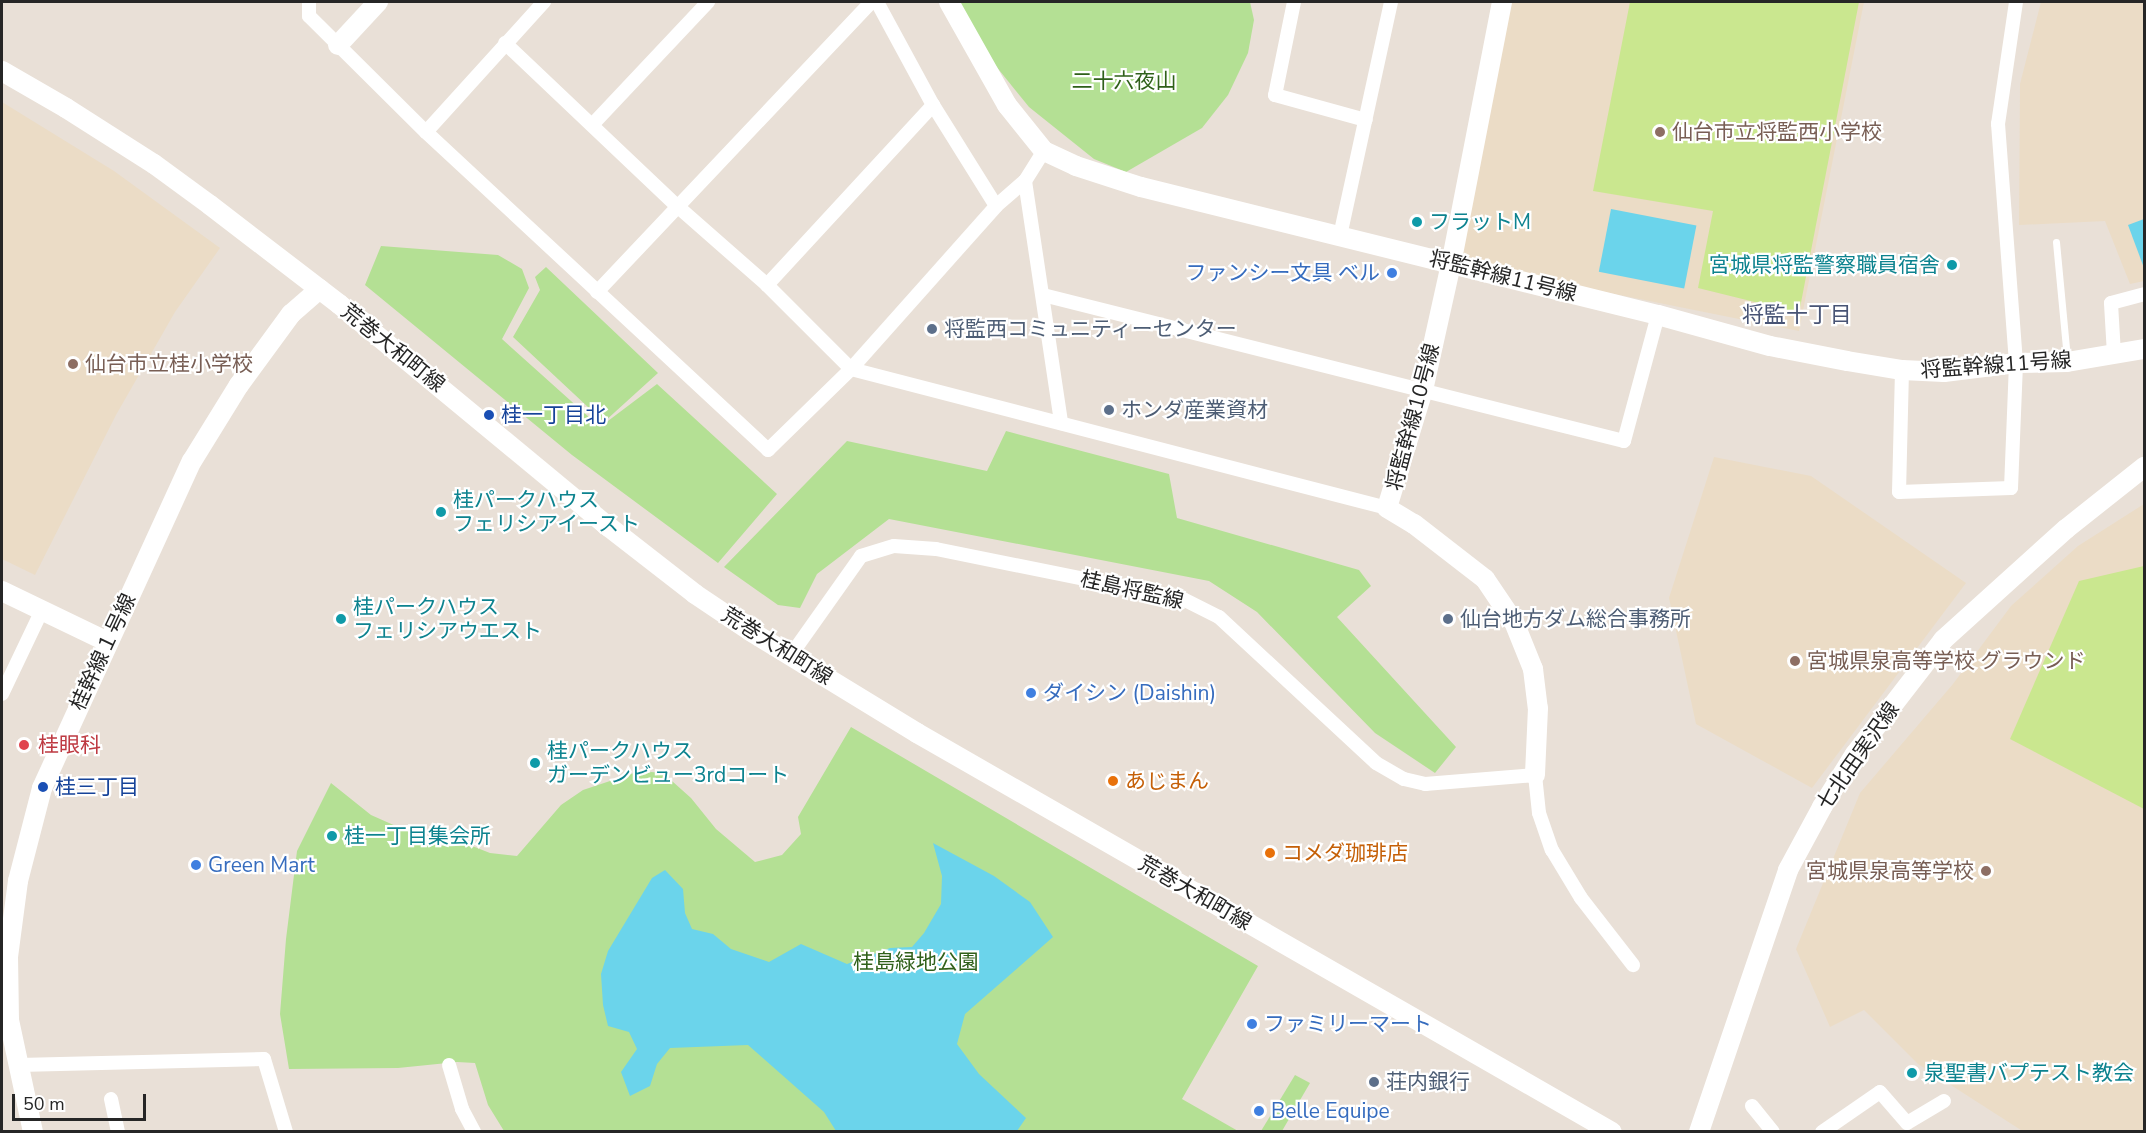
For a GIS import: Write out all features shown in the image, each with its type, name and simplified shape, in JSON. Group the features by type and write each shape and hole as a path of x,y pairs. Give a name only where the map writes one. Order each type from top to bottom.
{"street":[{"path":"309,2 309,16 426,132 768,450 851,369 996,206 1025,181 1044,151"},
{"path":"338,45 378,2"},
{"path":"426,132 544,2"},
{"path":"593,124 708,2"},
{"path":"597,292 676,205 871,2"},
{"path":"877,2 933,105 996,206"},
{"name":"将監幹線11号線","path":"949,2 1007,105 1044,151 1076,166 1140,187 1658,315 1770,346 1902,370 1944,372 2016,363 2067,362 2145,349"},
{"path":"1294,2 1275,95 1366,120"},
{"path":"1340,236 1391,2"},
{"name":"将監幹線10号線","path":"1502,2 1451,264 1423,390 1387,508 1414,524 1485,579 1514,622 1533,669 1538,708 1535,776"},
{"path":"1902,370 1899,492 2011,488 2016,363 1998,124 2016,2"},
{"path":"505,43 676,205 767,285 851,369 1387,508"},
{"name":"荒巻大和町線","path":"2,71 66,108 154,164 320,289 618,534 695,594 917,733 1612,1131"},
{"path":"767,285 933,105"},
{"path":"1025,181 1061,423"},
{"name":"桂幹線１号線","path":"33,1131 19,1065 5,1020 8,957 15,903 39,800 108,642 192,461 238,385 291,314 320,289"},
{"path":"2114,354 2111,303 2145,294"},
{"path":"1043,295 1623,441 1658,315"},
{"name":"七北田実沢線","path":"1699,1131 1788,870 1822,807 1855,754 1943,640 2066,530 2145,467"},
{"name":"桂島将監線","path":"791,655 861,556 894,546 936,549 1183,599 1219,617 1376,763 1404,779 1425,784 1535,776"},
{"path":"2,591 108,642"},
{"path":"2,694 42,610"},
{"path":"1535,776 1539,813 1552,850 1581,898 1632,965"},
{"path":"19,1065 264,1059 286,1131"},
{"path":"449,1065 462,1108 474,1131"},
{"path":"1822,1131 1880,1092 1907,1123 1944,1101"},
{"path":"111,1099 118,1131"},
{"path":"1752,1106 1773,1131"}],"lane":[{"path":"2056,242 2067,362"}],"shaded area":[{"name":"仙台市立将監西小学校","path":"1510,2 1864,2 1799,331 1456,262"},
{"path":"2041,2 2144,2 2144,281 2130,284 2105,221 2019,225 2020,84"},
{"name":"仙台市立桂小学校","path":"2,102 114,171 220,248 175,312 116,415 35,575 2,559"},
{"name":"宮城県泉高等学校 グラウンド","path":"1714,457 1811,476 1966,583 1812,788 1696,724 1669,598"},
{"name":"宮城県泉高等学校","path":"2144,504 2144,1131 2024,1132 1918,1064 1864,1010 1830,1027 1796,949 1860,793 1953,684 2011,606 2078,546"}],"green space":[{"name":"二十六夜山","path":"959,2 1250,2 1254,20 1248,53 1228,95 1202,128 1126,172 1094,159 1029,107 987,55"},
{"path":"1630,2 1859,2 1799,313 1698,288 1713,211 1593,191"},
{"path":"381,246 498,255 522,269 529,288 502,339 600,427 657,384 777,494 718,563 572,455 365,285"},
{"path":"546,267 658,373 604,422 513,337 540,290 535,277"},
{"path":"1006,431 1169,474 1177,518 1359,570 1371,586 1337,617 1456,747 1435,773 1375,733 1257,612 1209,581 889,519 817,574 800,608 778,605 724,567 847,441 987,471"},
{"path":"2144,566 2144,809 2010,739 2079,581"},
{"name":"桂島緑地公園","path":"851,727 1258,966 1182,1099 1238,1131 504,1131 488,1105 475,1063 457,1062 398,1068 289,1069 280,1014 286,939 297,851 331,783 371,815 441,846 462,842 490,853 517,856 561,805 583,790 640,771 663,773 691,798 716,829 755,862 782,855 801,834 798,817"},
{"path":"1295,1075 1310,1083 1282,1131 1261,1131"}],"water":[{"path":"1611,209 1696,226 1684,288 1599,272"},
{"path":"2144,219 2144,268 2128,225"},
{"path":"933,843 994,876 1030,902 1053,937 965,1014 957,1044 979,1074 1026,1118 1017,1131 836,1131 824,1112 748,1045 670,1048 657,1064 650,1086 630,1096 621,1072 637,1049 629,1032 608,1026 603,1005 601,974 608,951 652,878 665,870 683,889 685,913 692,929 713,934 731,949 769,962 801,944 847,964 890,948 912,947 924,933 941,904 942,876"}],"place":[{"name":"仙台市立将監西小学校","path":"1660,132"},
{"name":"フラットM","path":"1417,222"},
{"name":"宮城県将監警察職員宿舎","path":"1952,265"},
{"name":"ファンシー文具 ベル","path":"1392,273"},
{"name":"将監西コミュニティーセンター","path":"932,329"},
{"name":"仙台市立桂小学校","path":"73,364"},
{"name":"ホンダ産業資材","path":"1109,410"},
{"name":"桂一丁目北","path":"489,415"},
{"name":"桂パークハウス フェリシアイースト","path":"441,512"},
{"name":"桂パークハウス フェリシアウエスト","path":"341,619"},
{"name":"仙台地方ダム総合事務所","path":"1448,619"},
{"name":"宮城県泉高等学校 グラウンド","path":"1795,661"},
{"name":"ダイシン (Daishin)","path":"1031,693"},
{"name":"桂眼科","path":"24,745"},
{"name":"桂パークハウス ガーデンビュー3rdコート","path":"535,763"},
{"name":"あじまん","path":"1113,781"},
{"name":"桂三丁目","path":"43,787"},
{"name":"桂一丁目集会所","path":"332,836"},
{"name":"コメダ珈琲店","path":"1270,853"},
{"name":"Green Mart","path":"196,865"},
{"name":"宮城県泉高等学校","path":"1986,871"},
{"name":"ファミリーマート","path":"1252,1024"},
{"name":"泉聖書バプテスト教会","path":"1912,1073"},
{"name":"荘内銀行","path":"1374,1082"},
{"name":"Belle Equipe","path":"1259,1111"}],"district":[{"name":"将監十丁目","path":"1797,316"}]}
